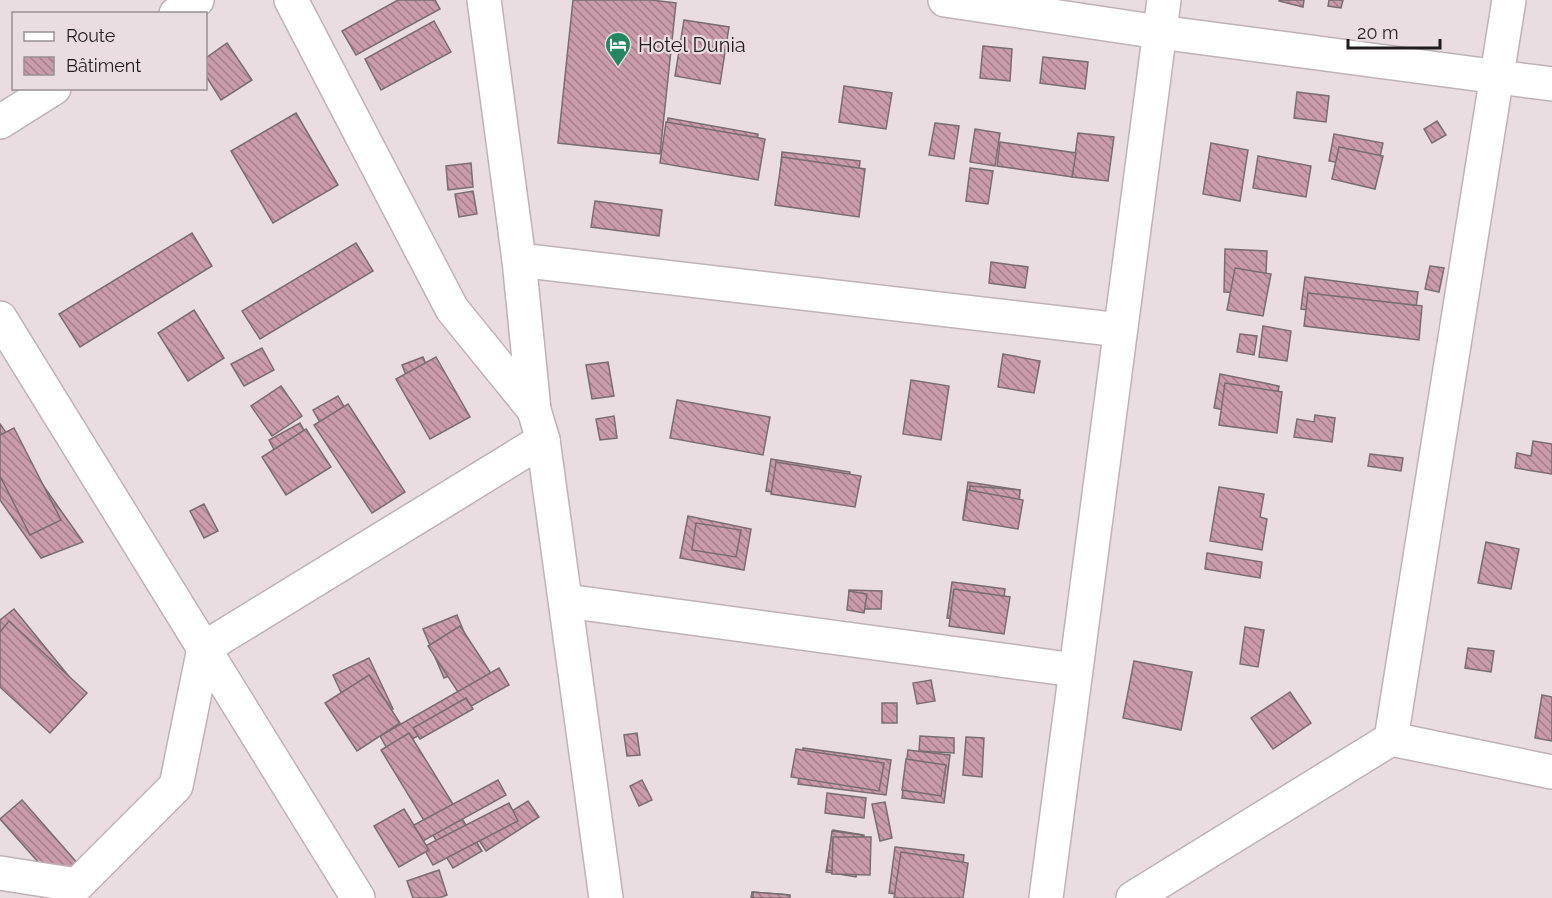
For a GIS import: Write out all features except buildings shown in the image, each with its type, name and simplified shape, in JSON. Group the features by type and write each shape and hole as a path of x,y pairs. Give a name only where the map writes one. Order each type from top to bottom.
{"street":[{"path":"179,12 197,0"},
{"path":"291,0 452,309 538,425"},
{"path":"484,0 519,260 538,425 566,601 606,898"},
{"path":"945,0 1159,32 1552,84"},
{"path":"1046,898 1164,0"},
{"path":"1391,739 1509,0"},
{"path":"0,122 51,90"},
{"path":"519,260 1120,330"},
{"path":"0,318 358,898"},
{"path":"0,873 77,885 176,786 204,648 538,425"},
{"path":"566,601 1075,670"},
{"path":"1133,898 1391,739 1552,772"}],"place":[{"name":"Hotel Dunia","path":"618,68"}]}
